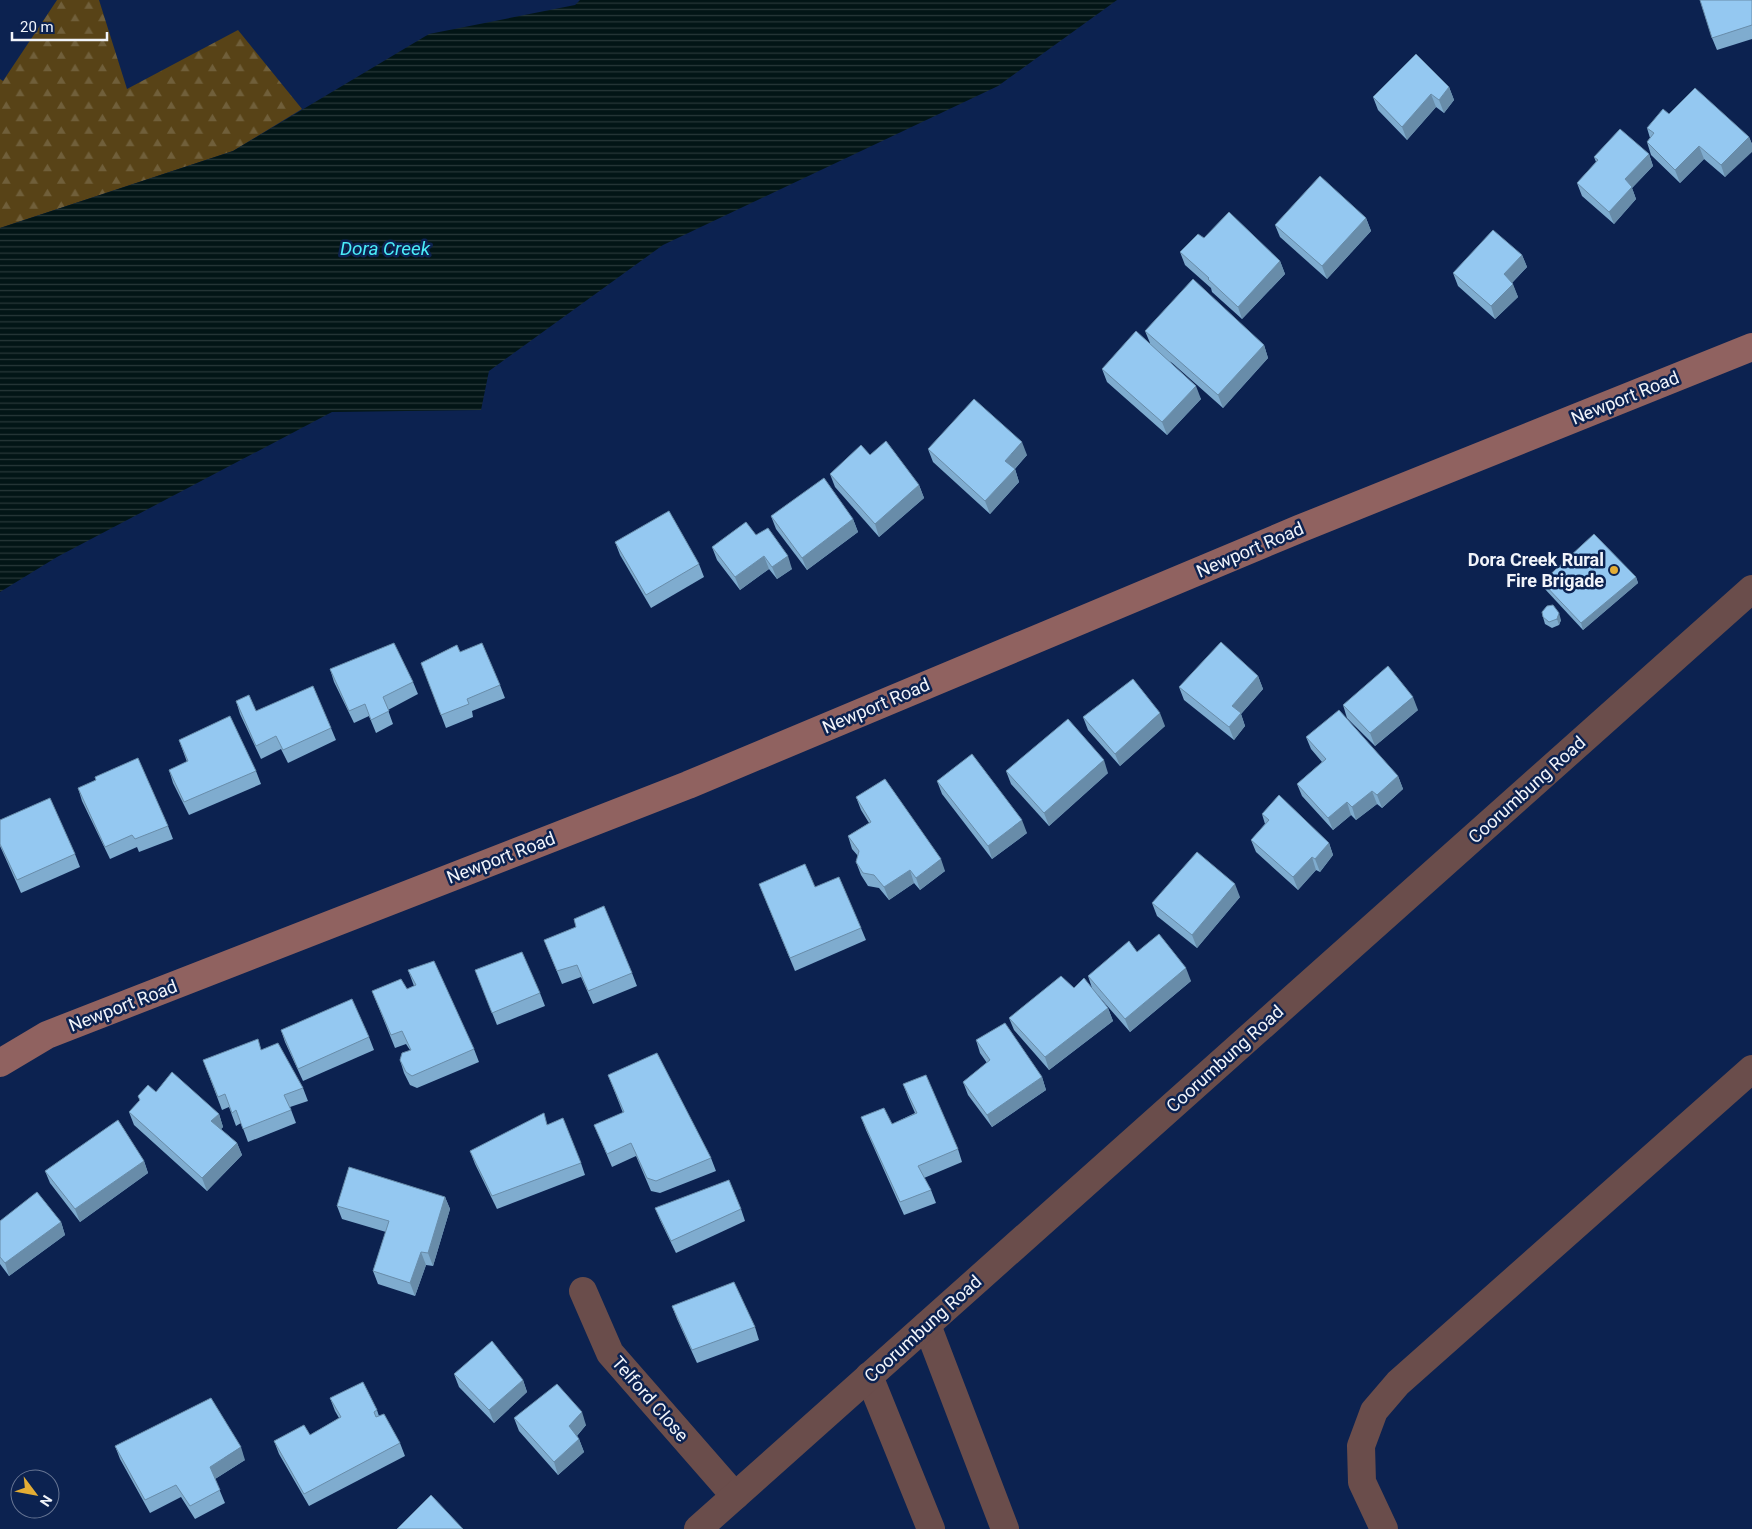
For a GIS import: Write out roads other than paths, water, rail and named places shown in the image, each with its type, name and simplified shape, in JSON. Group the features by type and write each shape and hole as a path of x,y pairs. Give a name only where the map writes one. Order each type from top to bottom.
{"street":[{"name":"Newport Road","path":"0,1063 47,1036 688,785 1299,529 1752,347"},
{"name":"Coorumbung Road","path":"698,1529 1752,590"},
{"path":"1384,1529 1362,1482 1361,1446 1374,1411 1398,1383 1752,1069"},
{"name":"Telford Close","path":"583,1291 610,1353 735,1496"},
{"path":"927,1325 1005,1529"},
{"path":"869,1376 931,1529"}],"water":[{"name":"Dora Creek","path":"580,0 1117,0 998,86 663,245 489,371 481,410 332,412 57,557 0,592 0,228 233,151 429,34 575,5"}],"place":[{"name":"Dora Creek Rural Fire Brigade","path":"1614,570"}]}
